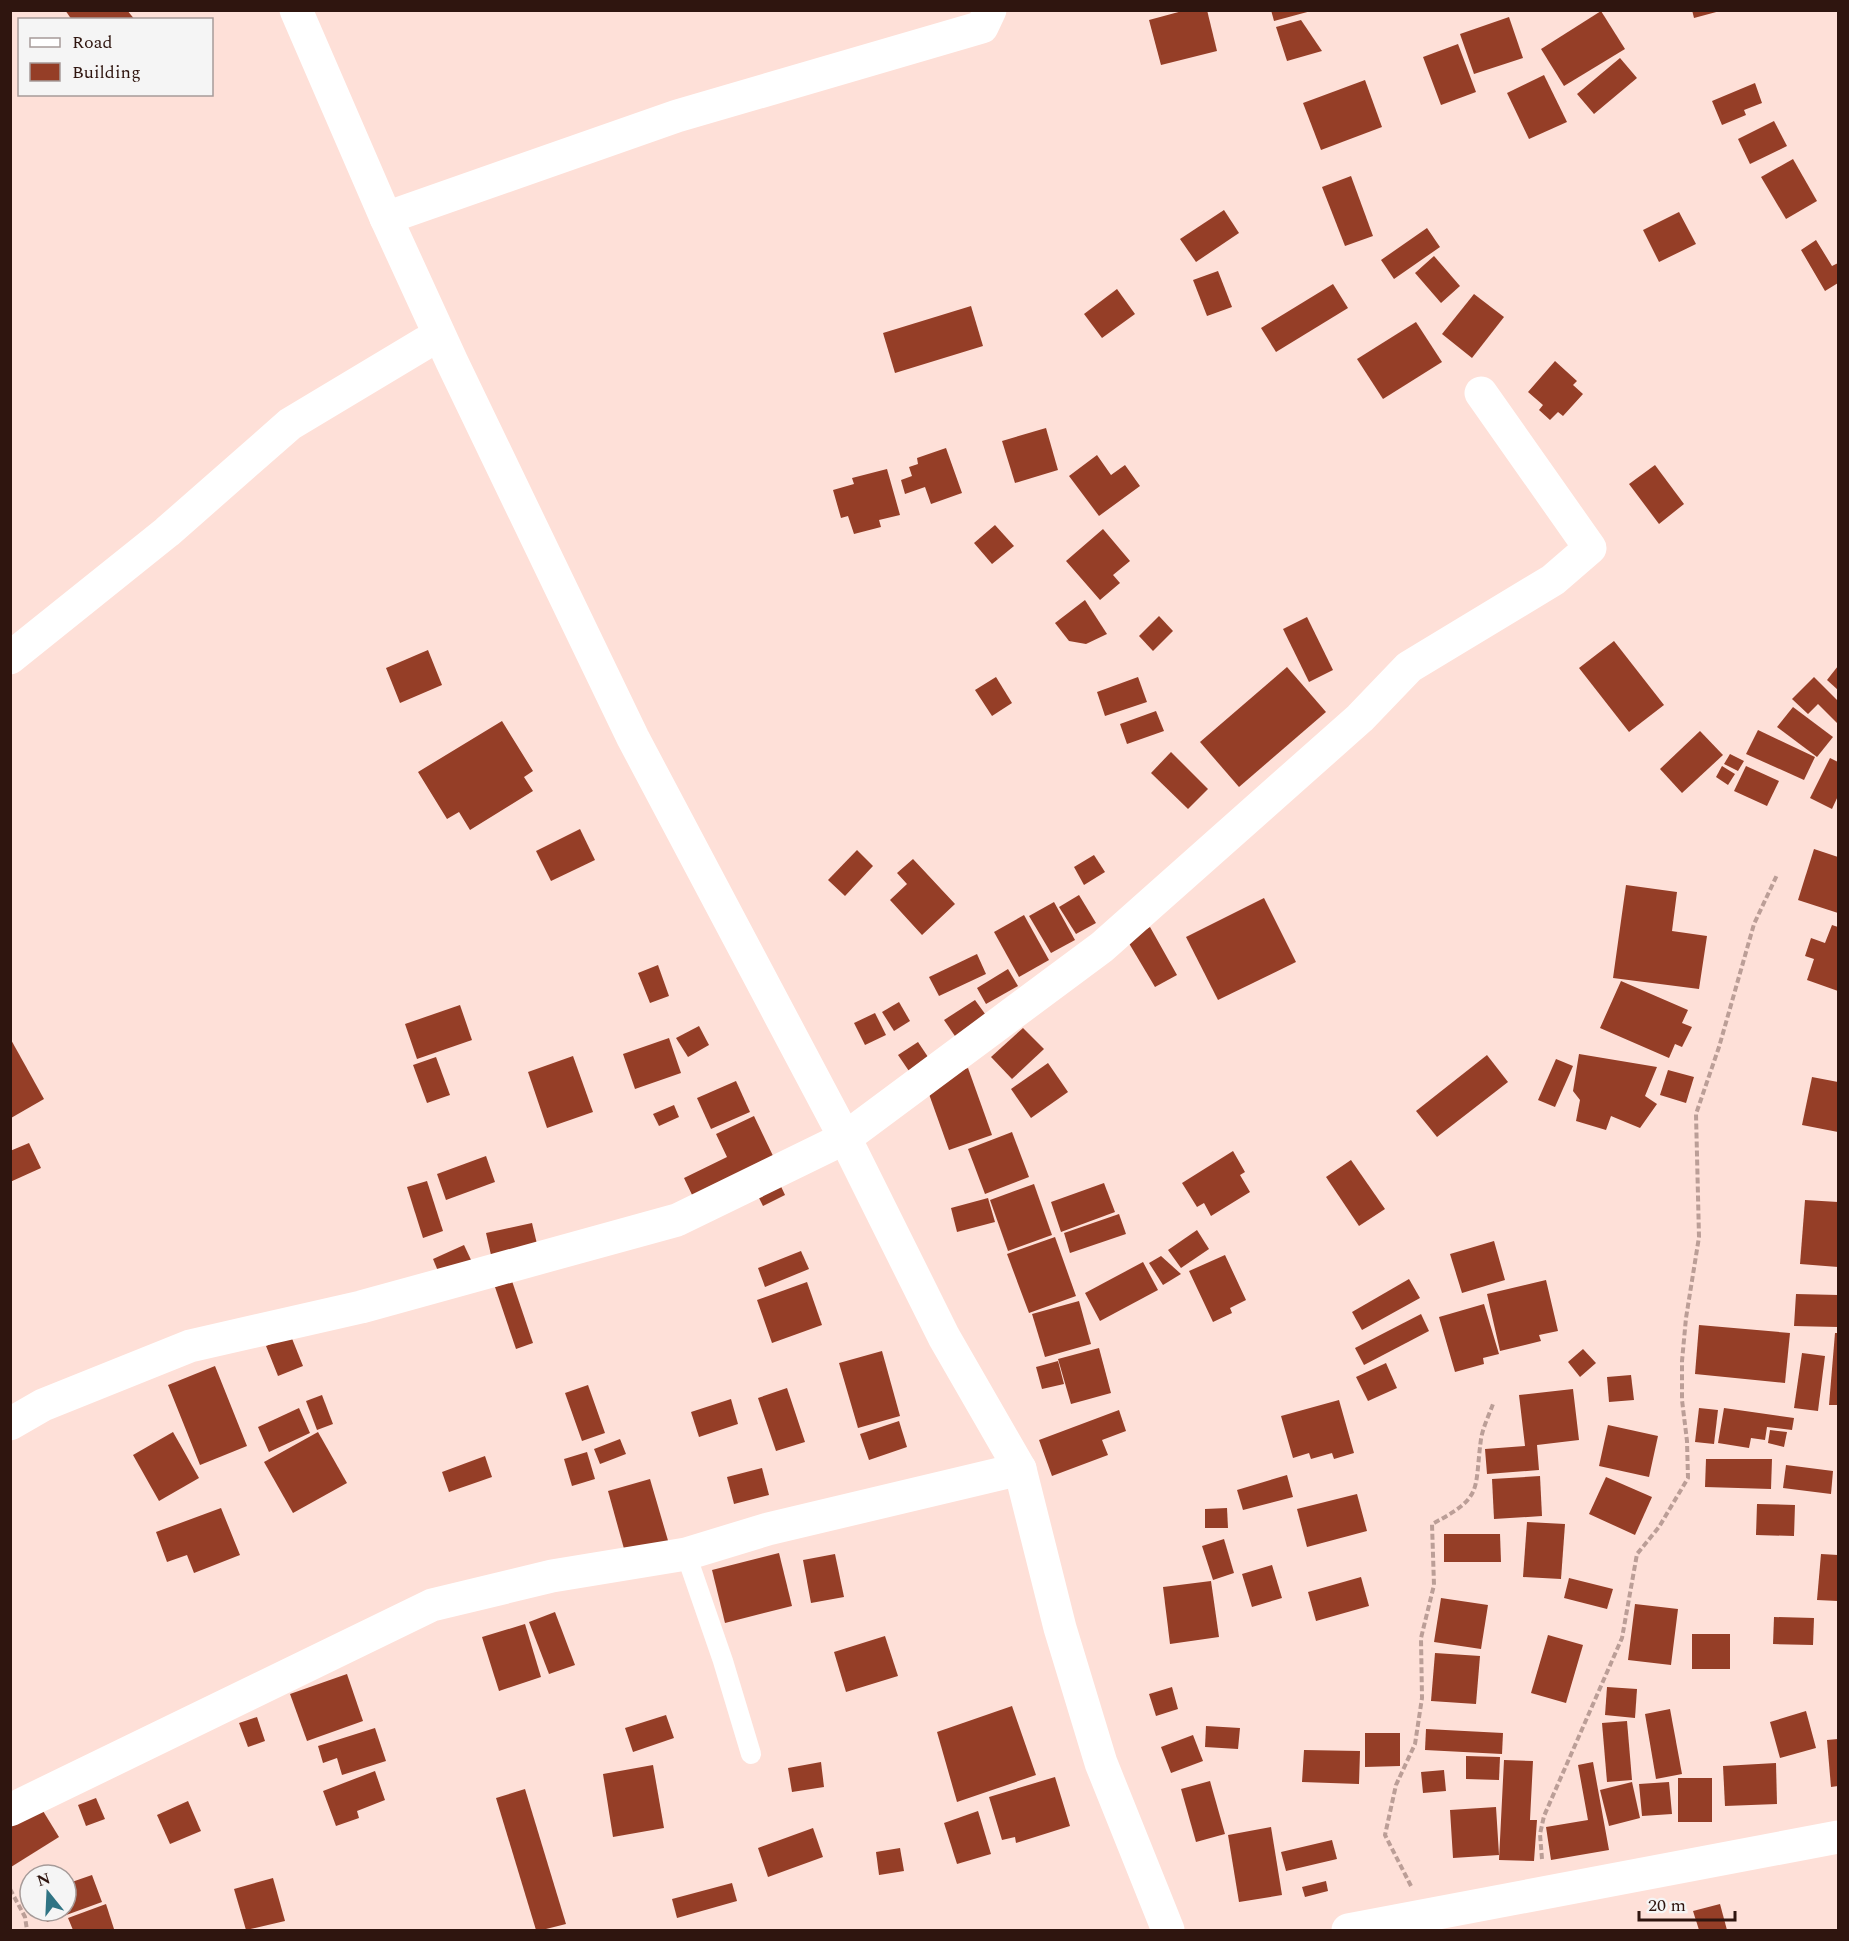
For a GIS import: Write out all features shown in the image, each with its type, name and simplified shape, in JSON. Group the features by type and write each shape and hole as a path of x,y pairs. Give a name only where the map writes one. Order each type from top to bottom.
{"street":[{"path":"296,10 386,218 533,534 633,738 845,1137 944,1337 1020,1469 1060,1628 1101,1762 1168,1930"},
{"path":"386,218 677,116 982,27 990,10"},
{"path":"10,658 166,532 290,424 425,343"},
{"path":"10,1424 44,1405 190,1346 361,1306 677,1220 845,1137 1102,947 1360,718 1409,667 1553,580 1590,548 1481,393"},
{"path":"10,1810 432,1605 552,1576 686,1554 768,1530 1020,1469"},
{"path":"1348,1930 1839,1837"}],"lane":[{"path":"686,1554 752,1754"}],"path":[{"path":"1558,1891 1544,1874 1540,1834 1544,1816 1622,1638 1637,1554 1659,1527 1688,1478 1687,1441 1682,1400 1682,1361 1686,1318 1699,1237 1696,1114 1719,1047 1754,924 1777,875"},
{"path":"1427,1916 1385,1834 1395,1785 1415,1744 1422,1698 1421,1638 1434,1585 1432,1524 1460,1510 1478,1484 1481,1436 1493,1404"},
{"path":"10,1889 25,1917 27,1930"}],"building":[{"path":"65,10 127,10 133,18 71,18"},
{"path":"1186,10 1207,10 1217,51 1161,65 1149,20"},
{"path":"1271,10 1311,10 1311,11 1274,21"},
{"path":"1692,10 1719,10 1720,11 1694,18"},
{"path":"1601,11 1625,49 1564,86 1541,49"},
{"path":"1509,17 1523,58 1474,74 1460,34"},
{"path":"1301,20 1322,51 1287,61 1276,27"},
{"path":"1458,44 1476,92 1441,105 1423,57"},
{"path":"1620,58 1637,78 1594,114 1577,94"},
{"path":"1544,75 1567,122 1529,139 1507,93"},
{"path":"1365,80 1382,127 1321,150 1303,103"},
{"path":"1755,83 1762,103 1744,110 1746,115 1722,125 1712,101"},
{"path":"1774,121 1787,146 1750,164 1738,139"},
{"path":"1793,159 1817,201 1786,219 1761,177"},
{"path":"1351,176 1373,236 1345,246 1322,187"},
{"path":"1224,210 1239,233 1196,262 1180,239"},
{"path":"1679,212 1696,244 1659,262 1643,230"},
{"path":"1427,228 1440,247 1394,279 1381,260"},
{"path":"1816,240 1832,266 1838,263 1838,283 1825,291 1801,250"},
{"path":"1434,256 1460,286 1441,303 1415,273"},
{"path":"1218,271 1232,307 1207,316 1193,280"},
{"path":"1333,284 1348,308 1276,352 1261,328"},
{"path":"1117,289 1135,314 1102,338 1084,314"},
{"path":"1474,294 1504,317 1472,358 1442,334"},
{"path":"971,306 983,346 895,373 883,333"},
{"path":"1416,322 1442,362 1383,399 1357,359"},
{"path":"1555,361 1577,381 1573,385 1583,394 1563,416 1558,412 1550,420 1539,410 1543,405 1528,392"},
{"path":"1046,428 1058,470 1015,483 1002,441"},
{"path":"946,448 962,493 931,504 925,487 905,494 901,480 912,476 909,467 918,464 917,458"},
{"path":"1097,455 1111,475 1125,465 1140,486 1099,516 1069,476"},
{"path":"1655,465 1684,504 1659,524 1629,484"},
{"path":"887,469 900,515 879,520 881,527 854,534 848,516 841,518 833,490 854,484 852,478"},
{"path":"995,525 1014,546 992,564 974,543"},
{"path":"1103,529 1130,561 1113,575 1120,583 1100,600 1066,561"},
{"path":"1085,600 1107,634 1086,644 1069,641 1055,623"},
{"path":"1159,616 1173,631 1153,651 1139,636"},
{"path":"1307,617 1333,670 1309,682 1283,629"},
{"path":"1614,641 1664,705 1629,732 1579,668"},
{"path":"428,650 442,685 400,703 386,668"},
{"path":"1838,666 1838,690 1827,680"},
{"path":"1287,667 1326,712 1239,787 1200,742"},
{"path":"996,677 1012,703 992,716 975,690"},
{"path":"1138,677 1147,702 1105,716 1097,692"},
{"path":"1814,677 1838,701 1838,724 1818,704 1808,714 1792,699"},
{"path":"1793,707 1833,737 1817,757 1777,727"},
{"path":"1156,711 1164,731 1127,744 1120,724"},
{"path":"502,721 533,771 524,777 533,791 470,830 459,812 447,819 418,772"},
{"path":"1758,730 1815,757 1804,780 1746,754"},
{"path":"1700,731 1723,755 1682,793 1660,769"},
{"path":"1171,752 1208,789 1188,809 1151,773"},
{"path":"1730,754 1744,761 1738,771 1724,764"},
{"path":"1830,758 1838,762 1838,796 1832,809 1810,798"},
{"path":"1722,766 1735,774 1728,785 1716,777"},
{"path":"1746,766 1779,781 1767,806 1734,791"},
{"path":"580,829 595,860 551,881 536,851"},
{"path":"1814,849 1838,857 1838,913 1798,900"},
{"path":"857,850 873,866 845,896 828,880"},
{"path":"1094,855 1105,872 1084,885 1074,867"},
{"path":"913,859 955,904 922,935 890,900 907,884 897,873"},
{"path":"1626,885 1677,892 1672,931 1707,936 1699,989 1613,978"},
{"path":"1079,895 1096,923 1076,934 1059,907"},
{"path":"1264,898 1296,962 1218,1000 1186,937"},
{"path":"1054,902 1075,940 1051,953 1029,916"},
{"path":"1024,915 1049,960 1019,977 994,932"},
{"path":"1832,925 1838,927 1838,991 1807,980 1814,959 1805,956 1811,938 1825,943"},
{"path":"1150,927 1177,975 1155,987 1127,940"},
{"path":"977,954 986,974 939,996 929,977"},
{"path":"658,965 669,996 650,1003 638,973"},
{"path":"1008,969 1018,986 986,1004 977,988"},
{"path":"1621,981 1688,1010 1682,1023 1692,1027 1682,1047 1675,1044 1669,1058 1600,1028"},
{"path":"975,1000 988,1018 957,1039 944,1020"},
{"path":"899,1002 910,1021 894,1031 882,1012"},
{"path":"460,1005 472,1040 417,1059 405,1024"},
{"path":"875,1013 886,1035 865,1045 854,1023"},
{"path":"699,1026 709,1045 688,1057 676,1038"},
{"path":"1023,1028 1044,1049 1012,1079 991,1057"},
{"path":"10,1038 44,1099 11,1118 10,1117"},
{"path":"669,1038 681,1073 635,1089 623,1054"},
{"path":"918,1042 930,1060 911,1074 898,1055"},
{"path":"1579,1054 1657,1067 1645,1096 1657,1104 1640,1128 1611,1116 1606,1130 1576,1121 1580,1100 1573,1091"},
{"path":"1487,1055 1508,1082 1437,1137 1416,1111"},
{"path":"573,1056 593,1112 547,1128 528,1072"},
{"path":"436,1057 450,1095 427,1103 413,1065"},
{"path":"1556,1059 1573,1066 1555,1107 1538,1100"},
{"path":"1048,1063 1068,1092 1031,1118 1011,1089"},
{"path":"968,1068 992,1135 949,1150 925,1083"},
{"path":"1668,1070 1694,1077 1686,1103 1660,1095"},
{"path":"1812,1077 1838,1082 1838,1132 1802,1125"},
{"path":"736,1081 750,1112 711,1129 697,1098"},
{"path":"674,1105 679,1117 659,1126 653,1114"},
{"path":"754,1116 775,1160 694,1199 684,1178 727,1157 716,1134"},
{"path":"1012,1132 1029,1177 985,1194 968,1149"},
{"path":"29,1143 41,1168 10,1182 10,1151"},
{"path":"1233,1151 1245,1172 1240,1175 1250,1192 1211,1216 1204,1203 1197,1207 1182,1183"},
{"path":"486,1156 495,1182 446,1200 437,1174"},
{"path":"1351,1160 1385,1209 1359,1226 1326,1177"},
{"path":"778,1180 785,1195 763,1206 755,1190"},
{"path":"427,1181 443,1231 423,1238 407,1187"},
{"path":"1104,1183 1115,1212 1061,1232 1051,1202"},
{"path":"1034,1184 1052,1235 1008,1251 990,1200"},
{"path":"988,1198 995,1222 957,1232 951,1208"},
{"path":"1805,1200 1838,1202 1838,1267 1800,1264"},
{"path":"1119,1214 1126,1234 1070,1253 1064,1233"},
{"path":"532,1223 537,1244 491,1255 486,1233"},
{"path":"1197,1230 1209,1249 1181,1268 1168,1250"},
{"path":"1055,1237 1076,1296 1029,1313 1007,1254"},
{"path":"1494,1241 1505,1280 1462,1293 1450,1254"},
{"path":"464,1245 472,1262 440,1276 433,1259"},
{"path":"801,1251 809,1269 765,1287 758,1268"},
{"path":"1225,1255 1246,1300 1230,1308 1232,1313 1213,1322 1189,1271"},
{"path":"1161,1256 1181,1274 1163,1285 1149,1263"},
{"path":"1143,1262 1158,1290 1100,1321 1085,1293"},
{"path":"1409,1279 1420,1298 1362,1330 1352,1312"},
{"path":"1546,1280 1558,1331 1539,1335 1541,1341 1500,1351 1487,1294"},
{"path":"512,1281 533,1343 516,1349 495,1287"},
{"path":"807,1282 822,1325 772,1343 757,1300"},
{"path":"1796,1294 1838,1295 1838,1327 1794,1326"},
{"path":"1079,1301 1091,1344 1045,1357 1032,1314"},
{"path":"1484,1304 1499,1354 1483,1358 1484,1364 1455,1372 1439,1317"},
{"path":"1421,1314 1429,1331 1364,1365 1355,1348"},
{"path":"1699,1325 1790,1333 1785,1383 1695,1374"},
{"path":"1835,1333 1838,1333 1838,1405 1829,1405"},
{"path":"291,1336 303,1366 278,1376 266,1346"},
{"path":"1099,1348 1111,1393 1071,1404 1058,1359"},
{"path":"1583,1349 1596,1363 1580,1377 1568,1362"},
{"path":"882,1351 900,1416 858,1428 839,1363"},
{"path":"1802,1353 1825,1356 1818,1411 1794,1408"},
{"path":"1058,1361 1064,1384 1042,1389 1036,1367"},
{"path":"1386,1363 1397,1388 1368,1401 1356,1377"},
{"path":"215,1366 247,1446 200,1465 168,1385"},
{"path":"1631,1375 1634,1400 1609,1402 1607,1377"},
{"path":"588,1385 605,1433 582,1441 565,1393"},
{"path":"787,1388 805,1442 776,1451 758,1398"},
{"path":"1573,1389 1579,1440 1537,1445 1539,1470 1487,1474 1485,1449 1525,1446 1519,1395"},
{"path":"322,1395 333,1424 317,1430 306,1401"},
{"path":"731,1399 738,1424 699,1437 691,1412"},
{"path":"1339,1400 1354,1453 1334,1459 1332,1453 1311,1459 1309,1453 1293,1458 1281,1416"},
{"path":"299,1408 310,1433 269,1452 258,1427"},
{"path":"1699,1408 1718,1410 1714,1444 1695,1442"},
{"path":"1724,1408 1794,1418 1792,1430 1767,1427 1765,1440 1751,1438 1749,1448 1718,1443"},
{"path":"1119,1410 1126,1431 1102,1440 1108,1455 1052,1476 1039,1440"},
{"path":"899,1421 907,1447 869,1460 860,1434"},
{"path":"1608,1425 1658,1436 1649,1477 1599,1466"},
{"path":"1770,1430 1787,1432 1784,1447 1768,1443"},
{"path":"173,1432 199,1478 159,1501 133,1455"},
{"path":"318,1432 347,1483 293,1513 264,1462"},
{"path":"620,1439 626,1454 600,1464 594,1449"},
{"path":"587,1452 595,1479 572,1486 564,1459"},
{"path":"485,1456 492,1477 449,1492 442,1472"},
{"path":"1706,1459 1772,1459 1771,1489 1705,1487"},
{"path":"1786,1465 1833,1471 1831,1494 1783,1488"},
{"path":"762,1468 769,1495 734,1504 727,1477"},
{"path":"1287,1475 1293,1497 1243,1510 1237,1490"},
{"path":"1540,1476 1542,1516 1494,1519 1492,1479"},
{"path":"1606,1477 1652,1497 1635,1535 1589,1514"},
{"path":"650,1479 669,1544 626,1556 608,1491"},
{"path":"1357,1494 1367,1531 1307,1547 1297,1509"},
{"path":"1757,1504 1795,1505 1794,1536 1756,1535"},
{"path":"221,1508 240,1555 194,1573 187,1555 167,1562 156,1532"},
{"path":"1227,1508 1228,1528 1205,1528 1205,1509"},
{"path":"1527,1522 1565,1524 1561,1579 1523,1577"},
{"path":"1444,1534 1500,1534 1501,1562 1444,1562"},
{"path":"1224,1539 1234,1573 1213,1580 1202,1546"},
{"path":"779,1553 792,1606 725,1623 712,1570"},
{"path":"835,1554 844,1597 811,1603 803,1560"},
{"path":"1821,1554 1838,1555 1838,1601 1817,1600"},
{"path":"1272,1565 1282,1598 1252,1607 1242,1574"},
{"path":"1361,1577 1369,1606 1316,1621 1308,1592"},
{"path":"1569,1578 1613,1589 1607,1609 1564,1598"},
{"path":"1211,1581 1219,1637 1170,1644 1163,1587"},
{"path":"1441,1598 1488,1605 1481,1649 1434,1642"},
{"path":"1635,1604 1678,1609 1671,1665 1628,1660"},
{"path":"555,1612 575,1665 549,1674 529,1622"},
{"path":"1774,1617 1814,1618 1813,1645 1773,1644"},
{"path":"525,1624 541,1677 499,1691 482,1637"},
{"path":"1692,1634 1730,1634 1730,1669 1692,1669"},
{"path":"1548,1635 1583,1645 1566,1703 1531,1693"},
{"path":"885,1636 898,1676 846,1692 834,1652"},
{"path":"1435,1653 1480,1656 1476,1704 1431,1701"},
{"path":"347,1674 363,1721 307,1741 290,1694"},
{"path":"1172,1687 1178,1709 1156,1716 1149,1694"},
{"path":"1607,1687 1637,1689 1635,1718 1605,1715"},
{"path":"1012,1706 1036,1775 957,1802 937,1732"},
{"path":"1670,1709 1682,1774 1656,1779 1645,1714"},
{"path":"1806,1711 1816,1748 1780,1758 1770,1722"},
{"path":"666,1715 674,1738 633,1752 625,1728"},
{"path":"257,1717 265,1741 248,1747 239,1723"},
{"path":"1627,1721 1632,1780 1607,1782 1602,1723"},
{"path":"1206,1726 1240,1728 1238,1749 1205,1747"},
{"path":"375,1728 386,1761 342,1775 337,1758 323,1763 318,1746"},
{"path":"1426,1729 1503,1733 1502,1754 1425,1750"},
{"path":"1365,1733 1400,1733 1400,1766 1365,1767"},
{"path":"1193,1735 1203,1761 1171,1773 1161,1747"},
{"path":"1838,1739 1838,1786 1831,1787 1827,1740"},
{"path":"1304,1750 1360,1751 1359,1784 1302,1782"},
{"path":"1466,1756 1500,1757 1499,1780 1466,1779"},
{"path":"1504,1760 1533,1761 1530,1820 1537,1820 1534,1861 1499,1860"},
{"path":"821,1762 824,1787 792,1792 788,1768"},
{"path":"1593,1762 1609,1850 1551,1860 1546,1827 1588,1820 1578,1765"},
{"path":"1776,1763 1777,1804 1725,1806 1723,1766"},
{"path":"653,1765 664,1828 613,1837 603,1774"},
{"path":"1444,1770 1446,1791 1423,1793 1421,1772"},
{"path":"375,1771 385,1800 357,1811 359,1818 336,1826 323,1791"},
{"path":"1055,1777 1070,1826 1016,1843 1015,1837 1002,1840 989,1797"},
{"path":"1678,1778 1712,1778 1712,1822 1678,1822"},
{"path":"1210,1781 1225,1834 1196,1842 1181,1789"},
{"path":"1632,1782 1640,1818 1609,1826 1600,1790"},
{"path":"1669,1782 1672,1814 1642,1816 1639,1784"},
{"path":"525,1789 566,1924 542,1930 536,1930 496,1798"},
{"path":"96,1798 105,1819 86,1826 78,1805"},
{"path":"188,1801 201,1831 170,1844 157,1815"},
{"path":"40,1806 59,1837 11,1867 10,1824"},
{"path":"1496,1807 1499,1855 1453,1858 1450,1810"},
{"path":"978,1811 991,1854 957,1864 944,1823"},
{"path":"1271,1827 1282,1895 1239,1902 1228,1835"},
{"path":"813,1828 823,1857 768,1877 758,1848"},
{"path":"1332,1840 1337,1859 1286,1871 1281,1852"},
{"path":"900,1848 904,1871 879,1875 876,1852"},
{"path":"92,1875 102,1902 78,1911 78,1880"},
{"path":"273,1878 285,1921 246,1930 234,1889"},
{"path":"1326,1881 1328,1891 1305,1897 1302,1887"},
{"path":"732,1883 737,1901 677,1918 672,1899"},
{"path":"106,1904 114,1929 73,1930 70,1923 78,1923 78,1914"},
{"path":"1720,1904 1727,1930 1699,1930 1693,1911"}]}
